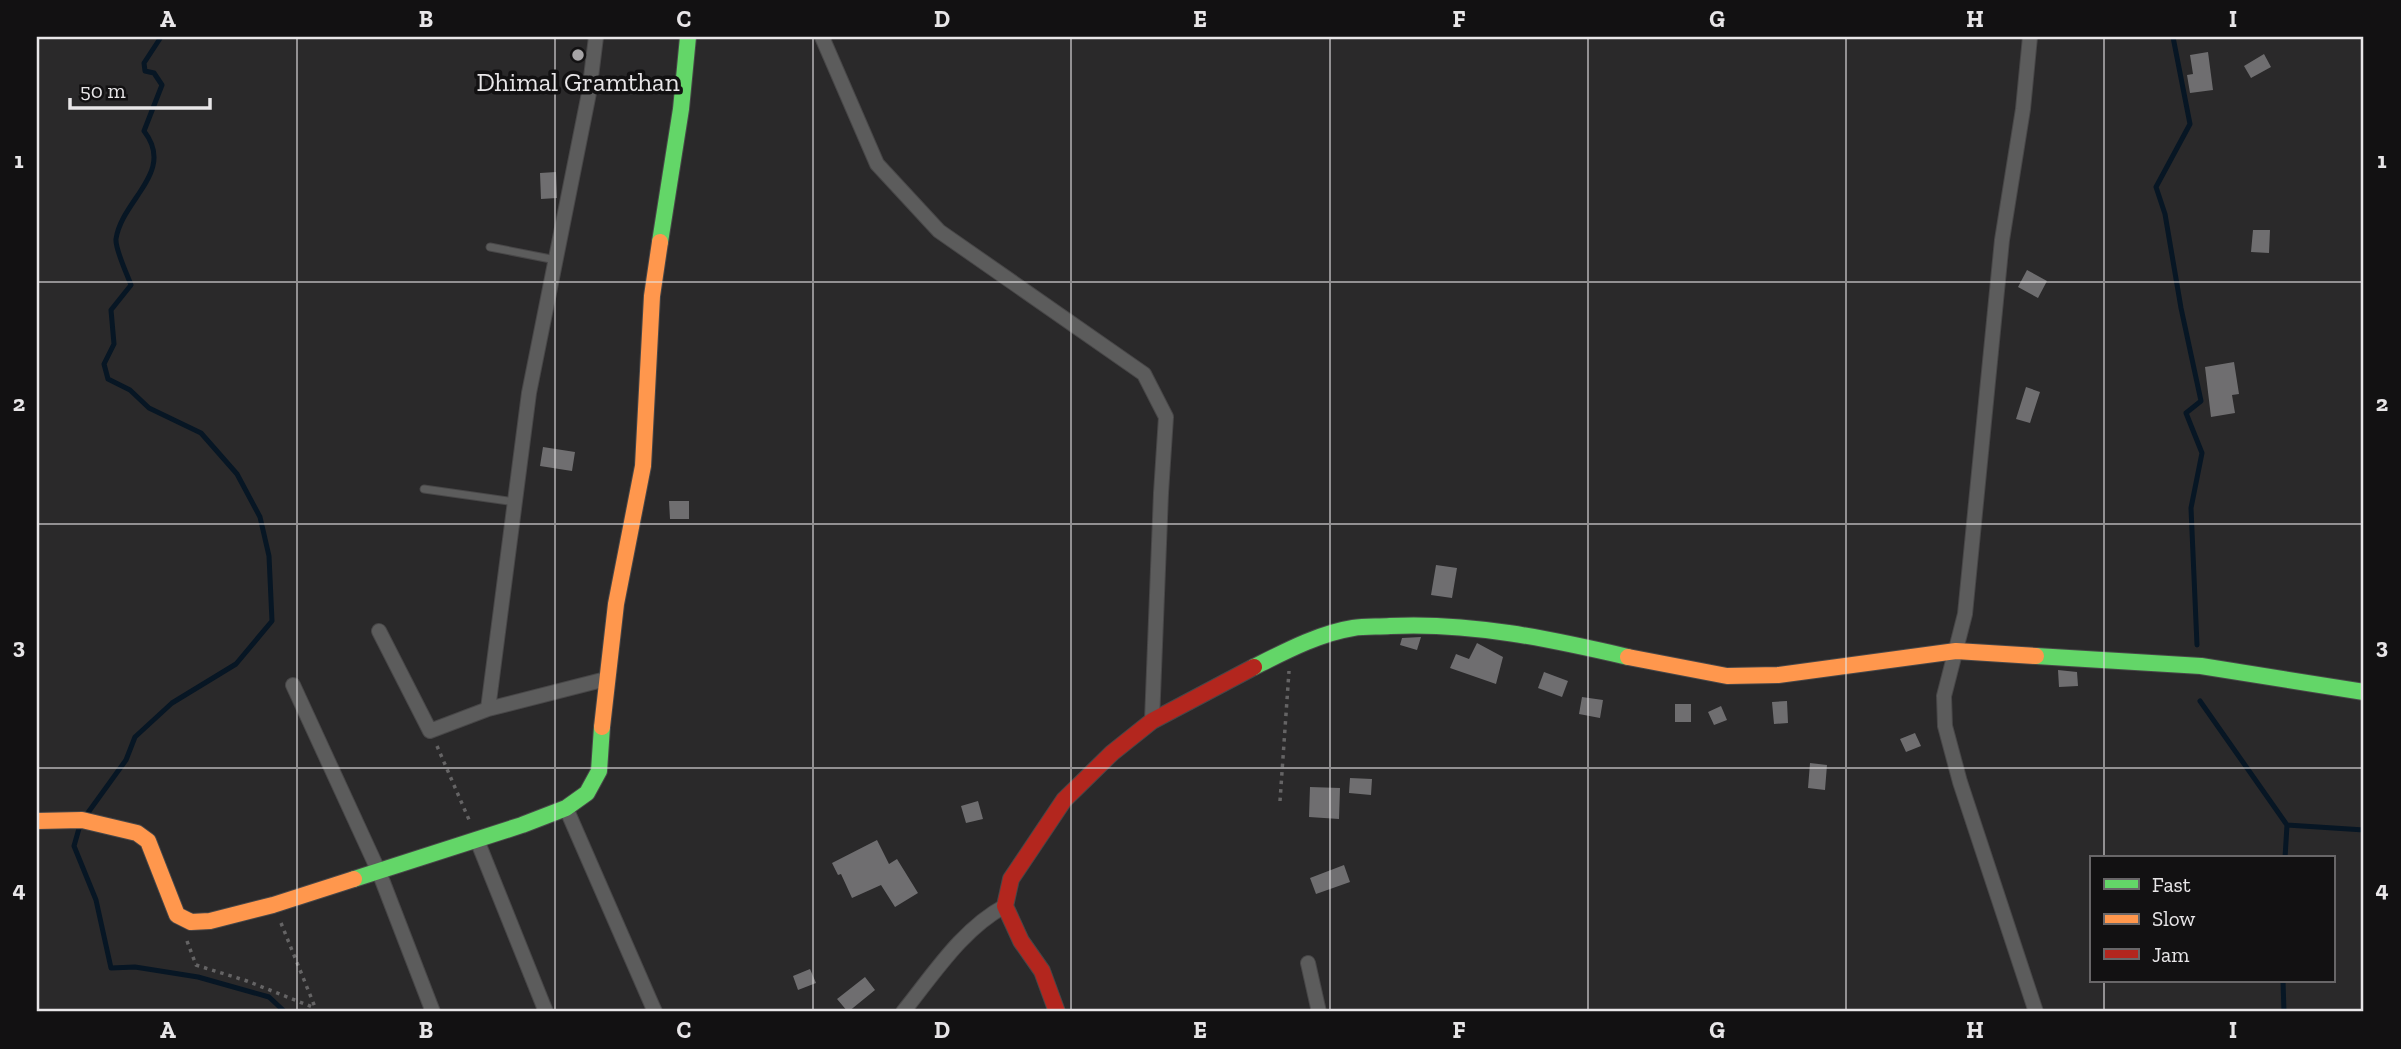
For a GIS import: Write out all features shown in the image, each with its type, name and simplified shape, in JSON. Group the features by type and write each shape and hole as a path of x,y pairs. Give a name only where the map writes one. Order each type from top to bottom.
{"street":[{"path":"488,709 529,393 589,93 596,37"},
{"path":"37,821 82,820 137,833 148,841 177,915 191,922 210,921 273,905 379,872 566,808 587,793 599,771 606,679 616,604 643,466 652,296 681,109 688,37"},
{"path":"822,37 877,164 939,231 1144,374 1166,417 1152,721"},
{"path":"2030,37 2023,109 2002,240 1965,614 1944,696 1945,726 1960,782 2036,1012"},
{"path":"1057,1012 1042,971 1021,941 1005,906 1011,879 1064,800 1112,753 1152,721 1290,648 1352,628 1424,624 1556,640 1727,676 1778,675 1956,651 2201,666 2364,692"},
{"path":"379,631 430,731 488,709 606,679"},
{"path":"293,685 379,872 433,1012"},
{"path":"566,808 655,1012"},
{"path":"477,840 546,1012"},
{"path":"903,1012 960,942 986,916 1005,906"},
{"path":"1308,963 1319,1012"}],"lane":[{"path":"490,247 557,260"},
{"path":"424,489 515,502"}],"path":[{"path":"1280,801 1290,648"},
{"path":"430,731 477,840"},
{"path":"273,905 316,1010"},
{"path":"177,915 196,965 247,981 316,1010"}],"building":[{"path":"2208,52 2213,90 2190,93 2187,75 2193,74 2190,55"},
{"path":"2264,54 2271,67 2251,78 2244,66"},
{"path":"556,172 557,198 541,199 540,173"},
{"path":"2253,230 2270,230 2269,253 2251,252"},
{"path":"2027,270 2047,281 2038,298 2018,287"},
{"path":"2234,362 2239,394 2232,395 2235,413 2211,417 2205,367"},
{"path":"2026,387 2040,392 2030,423 2016,419"},
{"path":"543,447 575,452 572,471 540,466"},
{"path":"669,501 689,501 689,519 670,519"},
{"path":"1436,565 1457,568 1452,598 1431,595"},
{"path":"1421,637 1417,650 1400,645 1402,638"},
{"path":"1477,643 1503,657 1496,684 1450,668 1456,654 1469,659"},
{"path":"2058,670 2077,672 2078,686 2059,687"},
{"path":"1544,672 1568,681 1562,697 1538,688"},
{"path":"1582,697 1603,700 1600,718 1579,714"},
{"path":"1787,701 1788,723 1774,724 1772,702"},
{"path":"1675,704 1691,704 1691,722 1675,722"},
{"path":"1721,706 1727,720 1714,725 1708,712"},
{"path":"1915,733 1921,746 1906,752 1900,739"},
{"path":"1810,763 1827,765 1825,790 1808,788"},
{"path":"1350,778 1372,779 1371,795 1349,793"},
{"path":"1310,787 1340,788 1339,819 1309,817"},
{"path":"978,801 983,819 966,823 961,806"},
{"path":"877,840 889,864 897,859 918,893 895,907 881,885 852,898 841,874 838,875 832,863"},
{"path":"1344,865 1350,882 1316,894 1310,878"},
{"path":"810,969 816,983 798,990 793,976"},
{"path":"865,977 875,990 848,1012 837,999"}],"waterway":[{"path":"87,814 126,760 135,737 172,703 236,664 272,621 269,556 260,517 237,474 201,433 149,408 130,390 108,379 104,364 114,344 111,310 131,285 119,255 116,239 127,211 151,173 154,160 152,146 144,131 162,85 154,73 145,71 144,63 161,37"},
{"path":"2173,37 2190,124 2156,187 2165,214 2201,401 2186,413 2202,453 2191,508 2197,645"},
{"path":"2200,701 2287,825 2364,830"},
{"path":"80,825 74,846 96,900 111,968 135,967 198,977 269,997 285,1012"},
{"path":"2285,856 2287,825"},
{"path":"2283,982 2284,1012"}],"traffic: fast":[{"path":"660,242 681,109 688,37"},
{"path":"1254,667 1302,644 1341,630 1420,625 1480,629 1540,638 1628,657"},
{"path":"2036,656 2201,666 2364,692"},
{"path":"354,879 522,825 566,808 587,793 599,771 602,727"}],"traffic: slow":[{"path":"602,727 616,604 643,466 652,296 660,242"},
{"path":"1628,657 1727,676 1778,675 1956,651 2036,656"},
{"path":"37,821 82,820 137,833 148,841 177,915 191,922 210,921 273,905 354,879"}],"traffic: jam":[{"path":"1057,1012 1042,971 1021,941 1005,906 1011,879 1064,800 1112,753 1152,721 1254,667"}],"place":[{"name":"Dhimal Gramthan","path":"578,55"}]}
